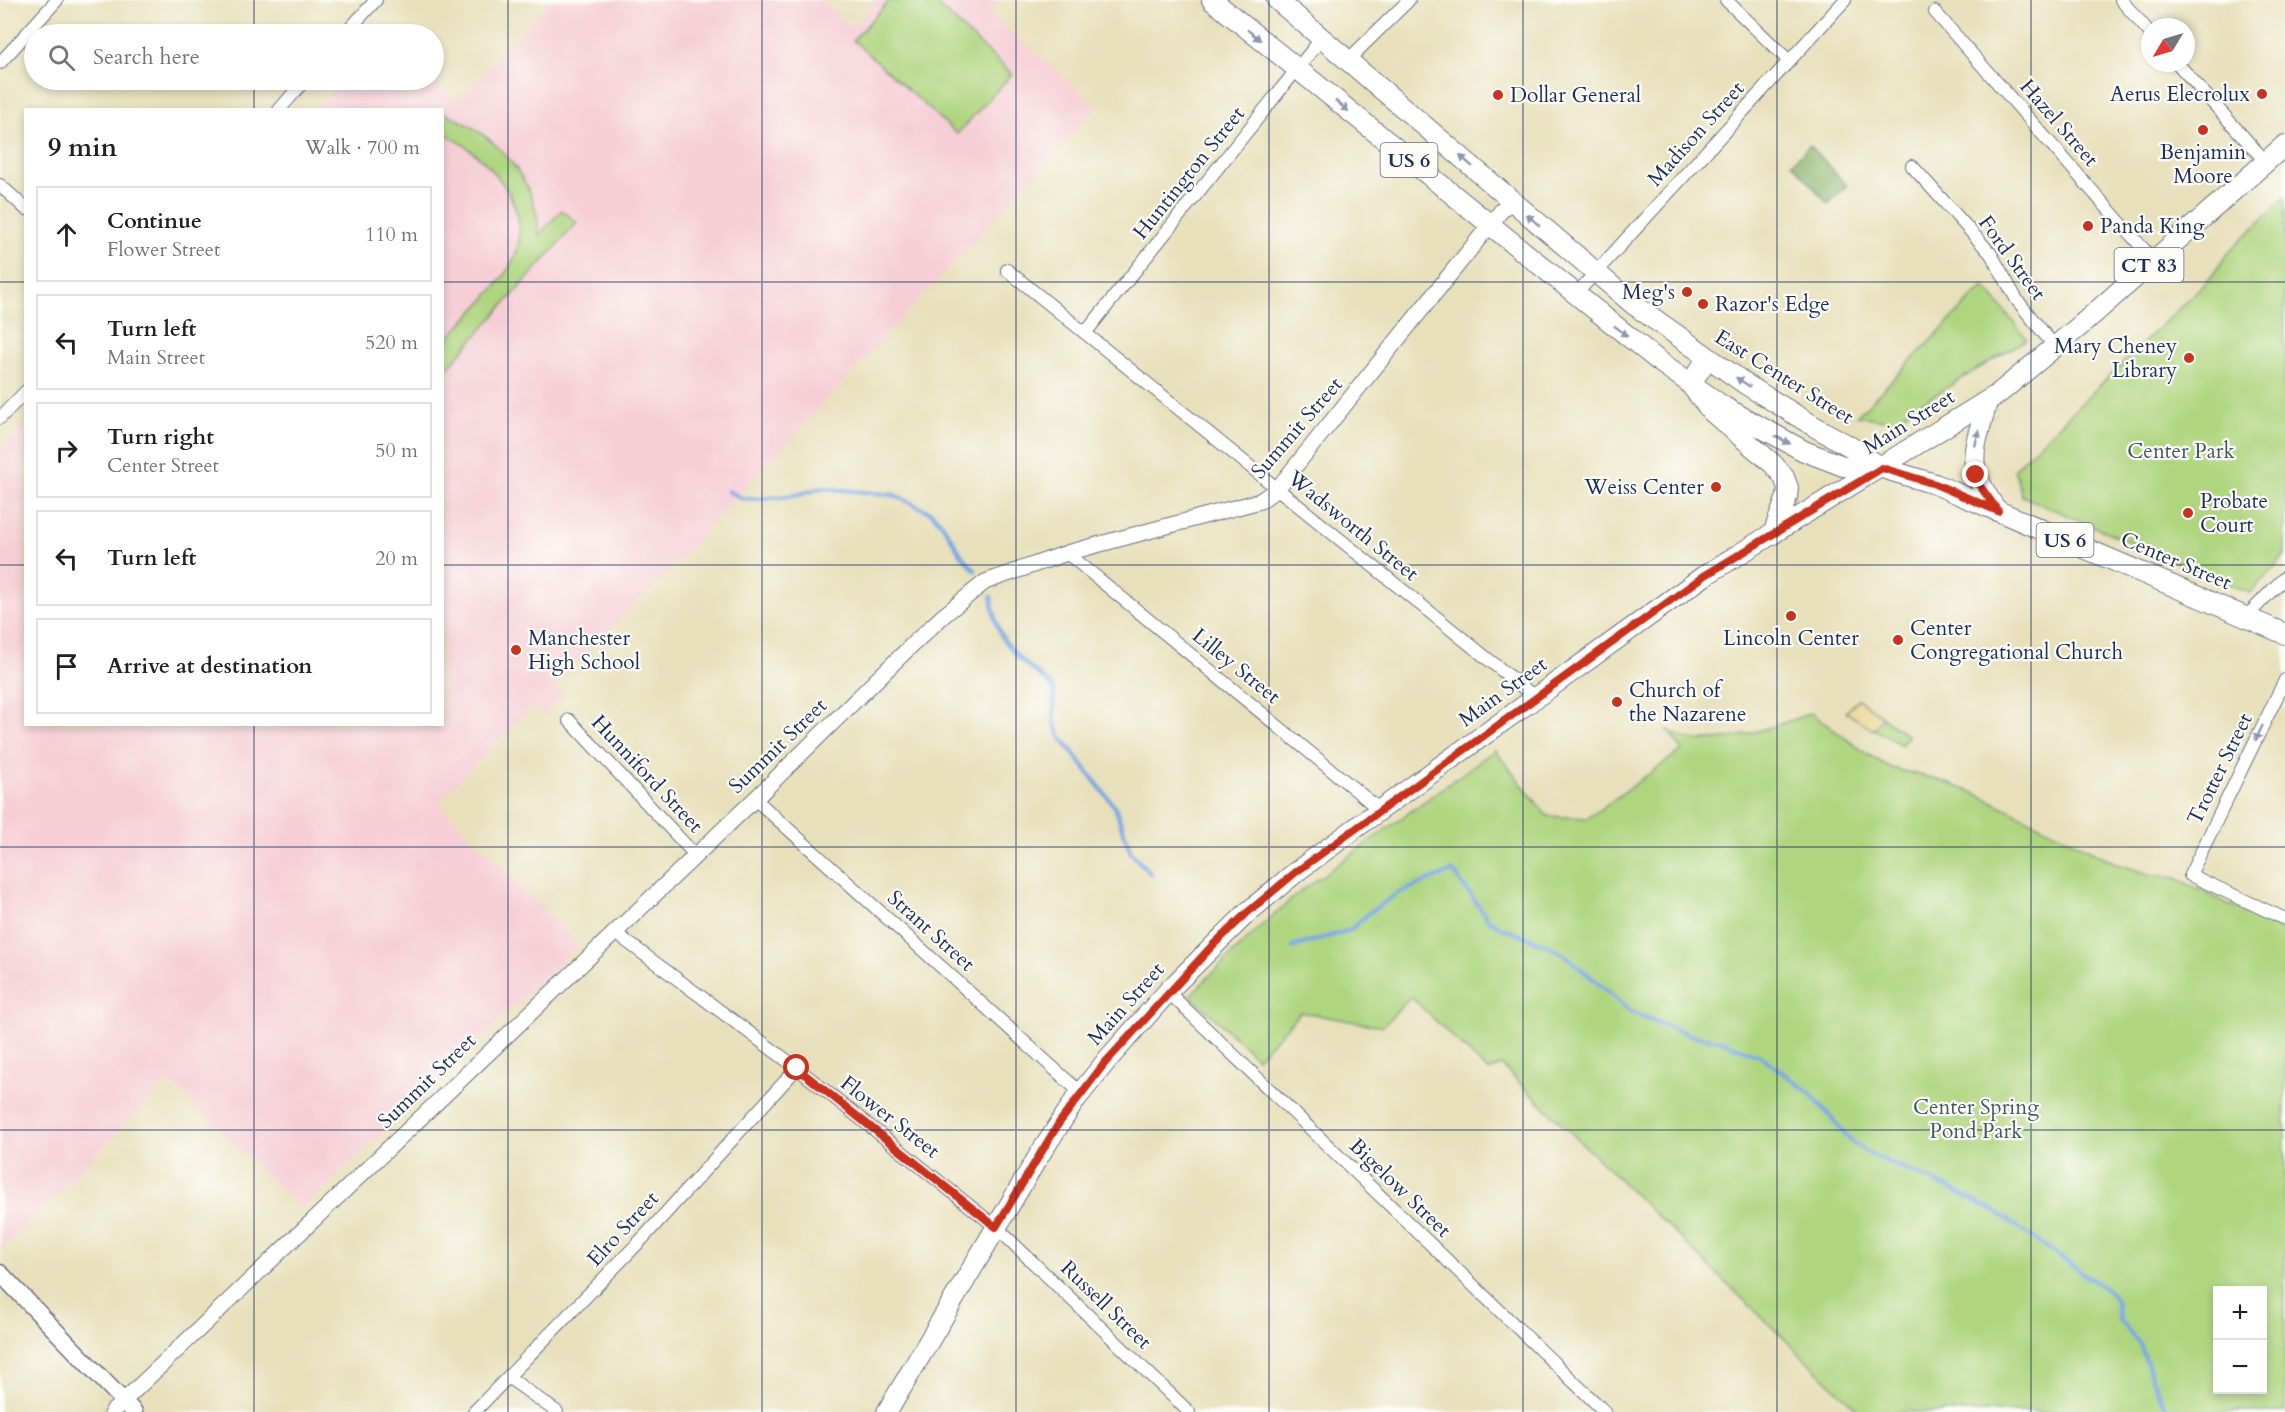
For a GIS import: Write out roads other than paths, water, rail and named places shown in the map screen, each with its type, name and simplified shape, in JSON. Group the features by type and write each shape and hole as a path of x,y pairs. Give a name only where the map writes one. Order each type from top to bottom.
{"main road":[{"name":"US 6","path":"1212,0 1575,295 1690,384 1750,422 1820,458 1843,466 1882,468"},
{"name":"East Center Street","path":"1277,0 1633,304 1761,394 1882,468"},
{"name":"Main Street","path":"887,1412 1049,1139 1081,1093 1168,992 1212,946 1262,900 1380,810 1704,576 1987,402 2055,347 2285,145"},
{"path":"1708,358 1690,384 1712,412 1773,464 1785,478 1788,488 1787,497 1773,534"},
{"path":"1987,402 1976,443 1974,464 1980,486 1998,511"},
{"name":"Center Street","path":"1882,468 1935,484 2285,633"},
{"path":"0,1273 123,1408"}],"street":[{"path":"35,24 57,0"},
{"path":"354,24 375,0"},
{"path":"1348,60 1409,0"},
{"path":"1726,0 1789,61"},
{"name":"Madison Street","path":"1575,295 1845,0"},
{"path":"2121,0 2141,23"},
{"name":"Hazel Street","path":"1935,12 2154,261"},
{"path":"0,63 24,36"},
{"name":"Huntington Street","path":"1086,332 1322,38"},
{"path":"2185,72 2266,162"},
{"path":"281,108 296,90"},
{"name":"Ford Street","path":"1912,166 1991,254 2017,300 2055,347"},
{"path":"0,186 24,206"},
{"name":"Summit Street","path":"123,1408 936,623 980,586 1067,553 1260,501 1277,489 1510,200"},
{"name":"Wadsworth Street","path":"1007,270 1536,698"},
{"path":"0,418 24,393"},
{"name":"Lilley Street","path":"1067,553 1380,810"},
{"path":"2246,617 2285,577"},
{"name":"Trotter Street","path":"2285,680 2190,875 2285,920"},
{"name":"Hunniford Street","path":"569,720 695,855"},
{"name":"Strant Street","path":"755,799 1081,1093"},
{"name":"Flower Street","path":"614,932 797,1068 996,1227"},
{"name":"Bigelow Street","path":"1168,992 1605,1412"},
{"name":"Elro Street","path":"474,1412 644,1237 797,1068"},
{"name":"Russell Street","path":"996,1227 1190,1412"},
{"path":"508,1377 557,1412"}],"waterway":[{"path":"728,491 741,498 759,499 798,495 822,488 894,495 932,513 943,525 962,556 975,570"},
{"path":"991,597 996,622 1003,639 1020,659 1054,690 1054,722 1060,736 1115,807 1131,853 1151,874"},
{"path":"1293,947 1350,930 1369,913 1398,893 1453,871 1488,919 1500,927 1551,947 1566,956 1633,1013 1694,1036 1719,1040 1762,1057 1811,1094 1853,1143 1874,1156 1947,1187 1998,1213 2111,1293 2116,1301 2119,1319 2140,1344 2156,1389 2169,1412"}],"place":[{"name":"Aerus Elecrolux","path":"2262,94"},
{"name":"Dollar General","path":"1498,95"},
{"name":"Benjamin Moore","path":"2203,130"},
{"name":"Panda King","path":"2088,226"},
{"name":"Meg's","path":"1687,292"},
{"name":"Razor's Edge","path":"1703,304"},
{"name":"Mary Cheney Library","path":"2189,358"},
{"name":"Weiss Center","path":"1716,487"},
{"name":"Probate Court","path":"2188,513"},
{"name":"Lincoln Center","path":"1791,616"},
{"name":"Center Congregational Church","path":"1898,640"},
{"name":"Manchester High School","path":"516,650"},
{"name":"Church of the Nazarene","path":"1617,702"}],"park label":[{"name":"Center Park","path":"2181,451"},
{"name":"Center Spring Pond Park","path":"1976,1119"}]}
